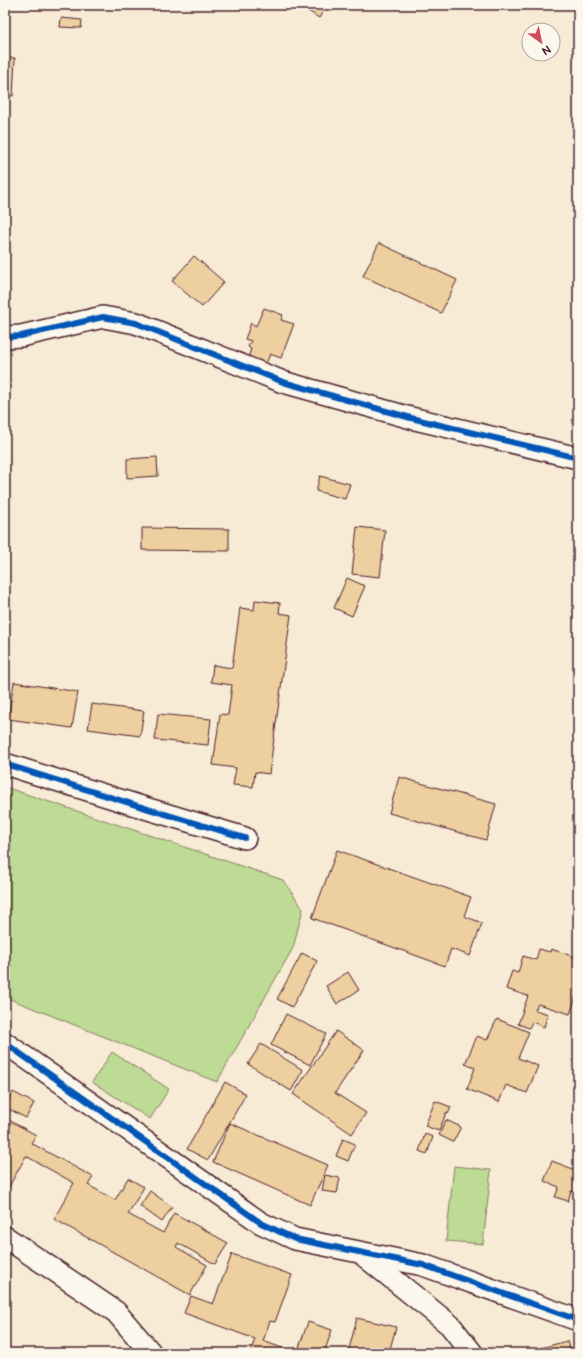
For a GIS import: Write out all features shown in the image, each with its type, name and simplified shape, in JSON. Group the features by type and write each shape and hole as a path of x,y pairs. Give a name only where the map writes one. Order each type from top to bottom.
{"street":[{"path":"5,337 22,336 103,317 136,323 283,382 411,418 578,458"},
{"path":"5,764 245,838"},
{"path":"5,1043 261,1223 295,1239 423,1265 578,1320"},
{"path":"5,1237 116,1312 151,1353"},
{"path":"360,1252 450,1325 472,1353"}],"green space":[{"path":"5,787 283,880 303,909 293,948 217,1082 5,997"},
{"path":"112,1052 169,1089 150,1119 92,1082"},
{"path":"454,1166 491,1170 483,1244 446,1241"}],"building":[{"path":"299,5 327,5 319,18"},
{"path":"61,18 82,20 81,28 60,27"},
{"path":"5,58 15,58 13,96 5,96"},
{"path":"379,243 457,280 441,313 363,276"},
{"path":"194,256 224,282 202,307 172,281"},
{"path":"264,308 283,315 281,320 294,324 281,358 270,354 266,364 248,358 251,349 248,347 251,341 245,339 251,323 256,326"},
{"path":"157,457 158,476 127,478 127,459"},
{"path":"320,476 350,484 345,499 316,491"},
{"path":"357,527 385,530 380,577 352,574"},
{"path":"142,528 229,529 229,551 142,550"},
{"path":"347,578 365,586 352,616 334,608"},
{"path":"255,600 280,603 279,613 291,615 269,774 255,772 253,787 233,785 236,768 213,765 220,714 228,715 232,685 211,682 213,665 232,668 240,608 254,610"},
{"path":"14,682 78,692 72,728 8,719"},
{"path":"92,704 144,711 140,736 88,729"},
{"path":"158,714 211,719 208,745 155,740"},
{"path":"399,777 496,804 486,840 389,813"},
{"path":"337,850 471,897 464,916 482,923 470,956 451,949 445,966 312,918"},
{"path":"539,949 550,952 551,949 578,958 578,991 570,1014 538,1004 535,1010 548,1014 544,1027 532,1022 529,1028 518,1024 528,996 506,989 512,971 518,973 523,956 536,960"},
{"path":"302,953 317,961 292,1007 277,999"},
{"path":"348,972 359,990 337,1004 326,986"},
{"path":"286,1014 326,1034 310,1065 271,1045"},
{"path":"497,1019 529,1032 518,1058 538,1066 527,1093 506,1085 499,1102 467,1089 475,1068 465,1064 477,1036 487,1040"},
{"path":"336,1031 364,1050 335,1093 366,1113 352,1134 293,1094"},
{"path":"261,1044 303,1070 291,1091 248,1064"},
{"path":"225,1082 246,1094 208,1160 187,1149"},
{"path":"13,1092 34,1103 26,1118 5,1107"},
{"path":"435,1101 451,1107 448,1114 446,1113 439,1131 425,1126"},
{"path":"5,1118 36,1135 31,1143 93,1177 88,1185 115,1200 128,1178 144,1187 128,1214 163,1233 174,1213 228,1243 215,1264 178,1243 176,1247 207,1265 190,1295 54,1219 74,1183 26,1156 6,1192"},
{"path":"446,1120 461,1127 453,1142 439,1135"},
{"path":"230,1123 328,1165 310,1205 213,1162"},
{"path":"425,1134 433,1137 427,1154 419,1151"},
{"path":"343,1139 355,1144 348,1161 336,1156"},
{"path":"552,1161 578,1171 577,1193 571,1191 568,1201 555,1197 559,1187 544,1181"},
{"path":"325,1175 340,1178 337,1193 322,1191"},
{"path":"150,1191 172,1207 162,1222 140,1206"},
{"path":"232,1254 292,1275 275,1322 270,1321 263,1341 296,1353 250,1353 255,1339 184,1313 191,1296 213,1304"},
{"path":"357,1318 396,1327 389,1353 348,1353"},
{"path":"308,1322 332,1330 324,1353 297,1353"},
{"path":"567,1341 570,1353 539,1353 537,1349"}],"cycle path":[{"path":"5,337 21,336 103,317 136,323 283,382 411,418 578,458"},
{"path":"5,764 245,838"},
{"path":"5,1043 261,1223 295,1239 423,1265 578,1320"}]}
